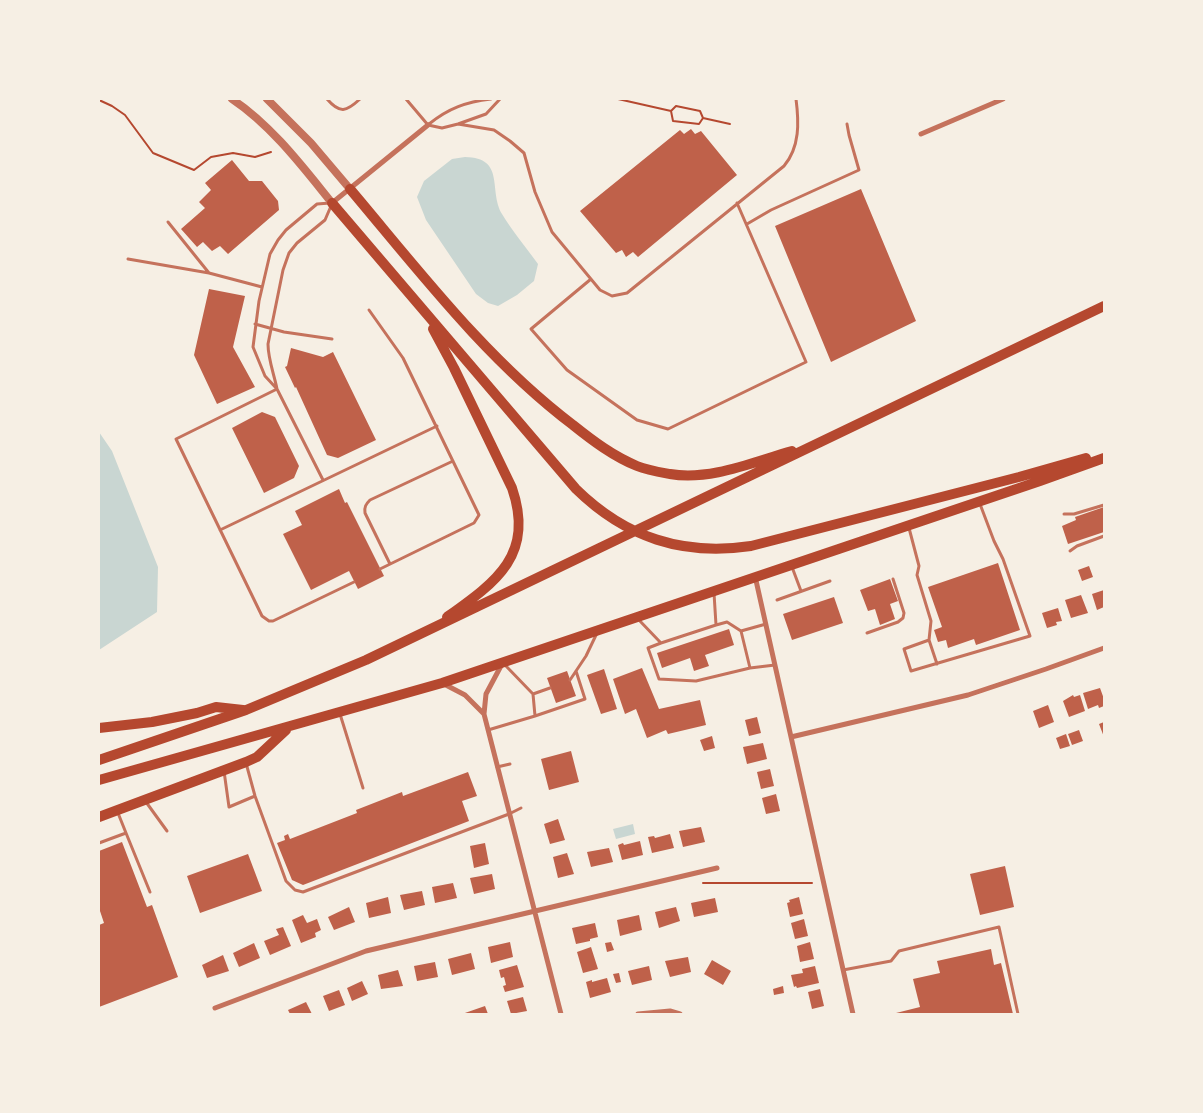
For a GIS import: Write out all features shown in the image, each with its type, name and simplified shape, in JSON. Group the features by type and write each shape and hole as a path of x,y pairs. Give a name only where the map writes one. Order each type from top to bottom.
{"highway":[{"path":"350,189 446,303 487,348 548,406 615,456 639,467 671,474 700,475 733,468 819,443"},
{"path":"332,203 556,466 587,499 620,523 653,539 700,549 726,550 769,543 1104,453"},
{"path":"99,760 246,710 357,664 1104,306"},
{"path":"423,310 454,368 512,488 518,504 519,522 512,556 503,571 486,589 427,631"},
{"path":"99,780 289,728 442,683 1104,458"},
{"path":"99,728 152,722 197,713 216,707 246,710"},
{"path":"99,816 224,771 257,757 289,728"}],"street":[{"path":"232,99 269,130 332,203 428,124"},
{"path":"267,99 311,143 350,189"},
{"path":"921,134 1003,99"},
{"path":"755,576 853,1014"},
{"path":"792,737 968,695 1104,648"},
{"path":"503,663 486,694 484,714 560,1014"},
{"path":"442,683 465,695 484,714"},
{"path":"215,1008 366,951 717,868"},
{"path":"638,1014 670,1012 680,1014"}],"lane":[{"path":"327,99 342,110 350,108 360,99"},
{"path":"406,99 428,124 442,128 486,114 500,99"},
{"path":"428,124 445,112 476,100 491,99"},
{"path":"458,124 494,130 510,140 524,153 535,192 552,232 600,290 612,296 627,293 784,166 791,157 798,134 796,99"},
{"path":"747,224 771,210 859,170 849,135 848,124"},
{"path":"276,390 274,370 268,356 270,328 283,270 289,253 297,242 325,220 332,203 317,204 286,230 270,254 255,324 253,347 265,376 276,390 323,480"},
{"path":"591,279 531,329 567,370 637,420 668,429 806,362 737,203"},
{"path":"168,222 209,274"},
{"path":"128,259 209,274 262,287"},
{"path":"369,310 403,358 478,511 478,518 474,523 380,569"},
{"path":"255,324 284,332 332,339"},
{"path":"276,390 176,439 262,616 269,621 273,621 354,582"},
{"path":"220,530 437,426"},
{"path":"390,564 365,513 367,503 453,461"},
{"path":"929,640 904,649 911,670 1030,636 1003,559 979,502"},
{"path":"1064,514 1074,514 1104,505"},
{"path":"908,525 919,566 917,575 931,621 929,640 937,664"},
{"path":"1070,551 1077,546 1104,536"},
{"path":"791,564 801,591"},
{"path":"867,633 904,618 892,579"},
{"path":"777,600 830,580"},
{"path":"714,591 716,625"},
{"path":"636,617 661,643"},
{"path":"750,668 741,631 727,622 648,648 659,679 696,681 775,664"},
{"path":"741,631 766,624"},
{"path":"570,680 599,630"},
{"path":"503,663 533,694 535,716"},
{"path":"488,730 585,699 576,671"},
{"path":"533,694 550,688"},
{"path":"340,713 363,788"},
{"path":"246,762 255,796 286,881 294,890 303,892 521,808"},
{"path":"497,767 510,764"},
{"path":"224,771 229,807 255,796"},
{"path":"144,800 167,831"},
{"path":"117,810 150,892"},
{"path":"99,843 126,833"},
{"path":"843,970 891,961 899,950 999,927 1018,1014"}],"path":[{"path":"618,99 671,111"},
{"path":"99,100 112,106 125,116 153,153 194,170 211,157 233,152 255,157 271,152"},
{"path":"671,111 676,106 700,111 703,118"},
{"path":"671,111 673,120 698,124 703,118"},
{"path":"703,118 730,124"},
{"path":"703,883 812,884"}],"shaded area":[{"path":"465,157 478,159 486,163 491,169 498,205 502,214 538,264 534,281 517,295 498,306 488,303 476,294 426,220 417,197 424,181 452,159"},
{"path":"99,432 112,451 158,567 157,612 99,650"},
{"path":"633,824 635,834 616,839 613,829"}],"building":[{"path":"691,129 695,134 701,131 737,175 638,257 633,252 626,257 622,250 616,253 580,211 680,130 684,134"},
{"path":"232,160 249,181 262,181 278,201 279,210 228,254 220,246 212,251 203,242 197,247 181,229 205,208 199,202 211,190 205,183"},
{"path":"861,189 916,321 831,362 775,226"},
{"path":"209,289 245,296 233,347 255,387 217,404 194,355"},
{"path":"291,348 323,357 333,352 376,440 338,458 327,455 285,367 287,366"},
{"path":"262,412 275,417 299,466 294,478 264,493 232,428"},
{"path":"339,489 384,576 358,589 349,571 311,590 283,534 302,525 295,511"},
{"path":"1104,507 1104,532 1068,544 1062,526 1076,520 1075,517"},
{"path":"998,563 1020,630 976,645 974,639 948,648 946,640 938,642 934,630 942,627 928,587"},
{"path":"1089,566 1093,577 1082,581 1078,570"},
{"path":"890,579 898,601 890,604 895,619 880,625 875,609 868,611 860,590"},
{"path":"1104,590 1104,607 1097,610 1092,594"},
{"path":"1081,595 1088,613 1071,618 1065,600"},
{"path":"834,597 843,623 792,640 783,614"},
{"path":"1058,608 1062,621 1056,622 1057,625 1047,628 1042,613"},
{"path":"729,629 734,645 705,655 709,666 694,671 690,658 662,668 657,653"},
{"path":"642,668 659,709 700,700 706,725 668,734 666,730 647,738 636,709 625,714 613,679"},
{"path":"604,669 617,709 601,714 587,675"},
{"path":"567,671 576,696 556,703 547,678"},
{"path":"1100,688 1104,699 1104,706 1099,708 1098,705 1088,709 1083,693"},
{"path":"1073,695 1074,697 1080,695 1085,711 1069,717 1063,701"},
{"path":"1048,705 1054,722 1039,728 1033,711"},
{"path":"757,717 761,733 749,736 745,720"},
{"path":"1104,722 1104,737 1099,724"},
{"path":"1079,730 1083,741 1072,745 1068,734"},
{"path":"1066,734 1070,746 1060,749 1056,738"},
{"path":"712,736 715,748 704,751 700,740"},
{"path":"763,743 767,759 747,764 743,747"},
{"path":"571,751 579,782 549,790 541,759"},
{"path":"770,769 774,786 761,789 757,772"},
{"path":"468,772 477,796 462,801 469,821 303,885 292,880 277,843 285,840 284,836 288,834 290,839 357,813 356,810 402,792 403,796"},
{"path":"776,794 780,811 766,814 762,798"},
{"path":"558,819 565,840 550,844 544,824"},
{"path":"701,827 705,842 683,847 679,831"},
{"path":"670,834 674,848 652,853 648,837 654,836 655,838"},
{"path":"640,841 643,855 622,860 618,845"},
{"path":"122,842 147,907 152,905 178,977 99,1007 99,925 104,923 99,908 99,851"},
{"path":"485,843 489,864 474,868 470,846"},
{"path":"609,848 613,862 591,867 587,852"},
{"path":"567,853 574,874 558,878 553,857"},
{"path":"248,854 262,891 200,913 187,876"},
{"path":"1005,866 1014,907 980,915 970,874"},
{"path":"492,874 495,889 474,894 470,878"},
{"path":"453,883 457,898 435,903 432,887"},
{"path":"422,891 425,905 404,910 400,895"},
{"path":"388,897 391,913 369,918 366,903"},
{"path":"799,897 803,914 790,917 787,903 790,902 789,900"},
{"path":"715,898 718,912 694,917 691,903"},
{"path":"349,907 355,922 334,930 328,917"},
{"path":"676,907 680,921 659,928 655,912"},
{"path":"303,915 307,923 317,919 321,930 315,933 316,937 301,943 292,920"},
{"path":"639,915 642,930 620,936 617,920"},
{"path":"804,919 808,936 795,939 791,923"},
{"path":"595,923 598,937 576,944 572,928"},
{"path":"283,927 291,946 270,955 264,941 279,935 276,929"},
{"path":"510,942 513,957 491,963 488,947"},
{"path":"611,942 614,950 607,952 605,943"},
{"path":"810,942 814,959 800,962 797,946"},
{"path":"254,943 260,958 239,967 233,953"},
{"path":"591,947 598,969 583,973 577,952"},
{"path":"991,949 994,965 1001,963 1013,1014 892,1014 920,1007 913,979 940,973 937,961"},
{"path":"471,953 475,969 452,975 448,959"},
{"path":"223,955 229,971 207,978 202,965"},
{"path":"688,957 691,972 670,977 665,961"},
{"path":"712,960 731,971 723,985 704,974"},
{"path":"435,962 438,977 417,981 414,966"},
{"path":"517,965 524,987 505,992 503,986 506,985 504,977 501,978 499,970"},
{"path":"649,966 652,980 632,985 628,971"},
{"path":"815,966 819,983 794,987 791,975 803,973 802,969"},
{"path":"398,970 403,986 381,989 378,975"},
{"path":"619,973 621,982 616,983 613,974"},
{"path":"607,978 611,992 590,998 586,982"},
{"path":"362,981 368,994 352,1001 347,988"},
{"path":"783,986 784,993 774,995 773,989"},
{"path":"820,989 824,1006 812,1009 808,992"},
{"path":"339,990 345,1005 329,1011 323,996"},
{"path":"523,997 527,1011 511,1014 507,1001"},
{"path":"306,1002 312,1014 290,1014 288,1010"},
{"path":"485,1006 488,1014 462,1014"}]}
